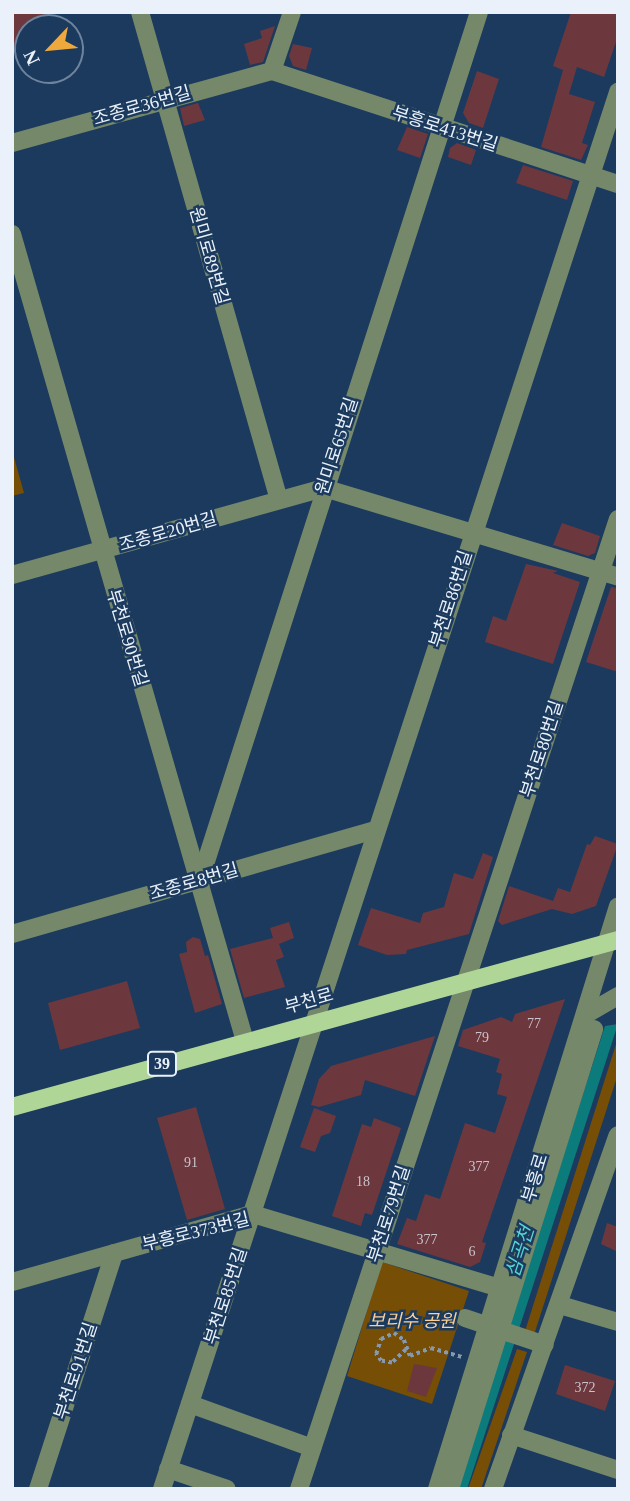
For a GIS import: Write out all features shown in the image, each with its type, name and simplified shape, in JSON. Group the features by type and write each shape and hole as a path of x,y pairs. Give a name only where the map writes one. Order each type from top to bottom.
{"main road":[{"name":"부천로","path":"12,1107 612,941"}],"street":[{"name":"원미로89번길","path":"139,12 279,500"},
{"path":"272,71 292,12"},
{"name":"원미로65번길","path":"200,880 479,12"},
{"name":"조종로36번길","path":"12,143 272,71"},
{"name":"부흥로413번길","path":"272,71 618,184"},
{"name":"부천로86번길","path":"312,1022 618,92"},
{"name":"부천로90번길","path":"12,234 245,1041"},
{"path":"324,488 609,574"},
{"name":"조종로20번길","path":"12,575 324,488"},
{"name":"부천로80번길","path":"466,981 609,574 618,519"},
{"name":"조종로8번길","path":"12,934 375,830"},
{"name":"부흥로","path":"437,1489 491,1326 500,1288 590,1022 612,941 618,906"},
{"name":"부천로79번길","path":"299,1489 466,981"},
{"path":"450,1489 590,1022 618,996"},
{"name":"부천로85번길","path":"162,1489 253,1214 312,1022"},
{"path":"493,1489 537,1342 560,1305 610,1189 618,1135"},
{"name":"부흥로373번길","path":"12,1282 253,1214 500,1288"},
{"name":"부천로91번길","path":"38,1489 114,1253"},
{"path":"560,1305 618,1322"},
{"path":"465,1318 537,1342"},
{"path":"450,1489 455,1453 491,1326"},
{"path":"190,1404 312,1448"},
{"path":"510,1435 618,1470"},
{"path":"169,1469 228,1489"}],"path":[{"path":"406,1350 392,1363 381,1361 376,1353 378,1343 389,1334 404,1340 410,1356 431,1348 477,1362"}],"green space":[{"path":"12,450 24,493 12,496"},
{"path":"618,1038 618,1074 534,1335 525,1331"},
{"name":"보리수 공원","path":"382,1262 469,1291 432,1404 347,1376"},
{"path":"517,1349 527,1352 481,1489 468,1489"}],"shaded area":[{"path":"618,1024 467,1489 456,1489 605,1026"}],"building":[{"path":"12,12 45,12 14,14 12,50"},
{"path":"571,12 618,12 618,36 604,77 577,67 569,94 595,102 582,143 588,145 581,160 541,147 563,70 553,66"},
{"path":"275,26 263,62 250,65 244,44 262,38 260,31"},
{"path":"293,44 312,48 306,70 293,66 289,56"},
{"path":"477,71 499,79 483,128 469,123 463,113"},
{"path":"198,103 205,120 184,126 180,108"},
{"path":"407,127 428,134 420,158 397,150"},
{"path":"457,143 476,150 471,165 448,157 450,148"},
{"path":"523,165 573,181 567,200 516,183"},
{"path":"562,523 600,536 595,553 588,556 553,545"},
{"path":"526,564 558,571 553,573 580,582 553,664 485,642 493,616 506,621"},
{"path":"611,587 618,588 618,672 586,662"},
{"path":"595,836 618,844 596,906 572,914 552,909 502,925 498,921 509,886 553,901 558,888 570,892 587,844 590,845"},
{"path":"483,853 493,857 469,934 407,950 406,954 387,955 358,945 371,908 420,923 423,913 444,907 454,873 473,879"},
{"path":"289,922 294,938 279,944 284,957 276,960 285,987 244,998 230,949 273,938 270,928"},
{"path":"193,937 200,939 205,956 208,955 222,1004 195,1013 179,954 187,952 186,942"},
{"path":"127,981 140,1028 60,1050 48,1003"},
{"path":"565,999 482,1242 486,1243 480,1262 470,1267 397,1244 407,1218 416,1221 425,1194 440,1199 465,1123 495,1133 507,1097 497,1094 502,1074 496,1072 500,1059 458,1046 463,1030 501,1017 512,1022 515,1014"},
{"path":"435,1036 415,1096 365,1080 361,1095 319,1107 311,1105 319,1079 331,1066"},
{"path":"196,1107 225,1209 187,1220 157,1118"},
{"path":"314,1108 336,1116 330,1133 321,1136 315,1152 300,1147"},
{"path":"374,1118 401,1128 372,1215 365,1213 361,1226 332,1216 362,1124 371,1127"},
{"path":"607,1223 618,1227 618,1252 601,1244"},
{"path":"414,1364 437,1368 426,1397 407,1391"},
{"path":"565,1365 615,1381 605,1411 556,1394"}],"water label":[{"name":"심곡천","path":"520,1252"}]}
